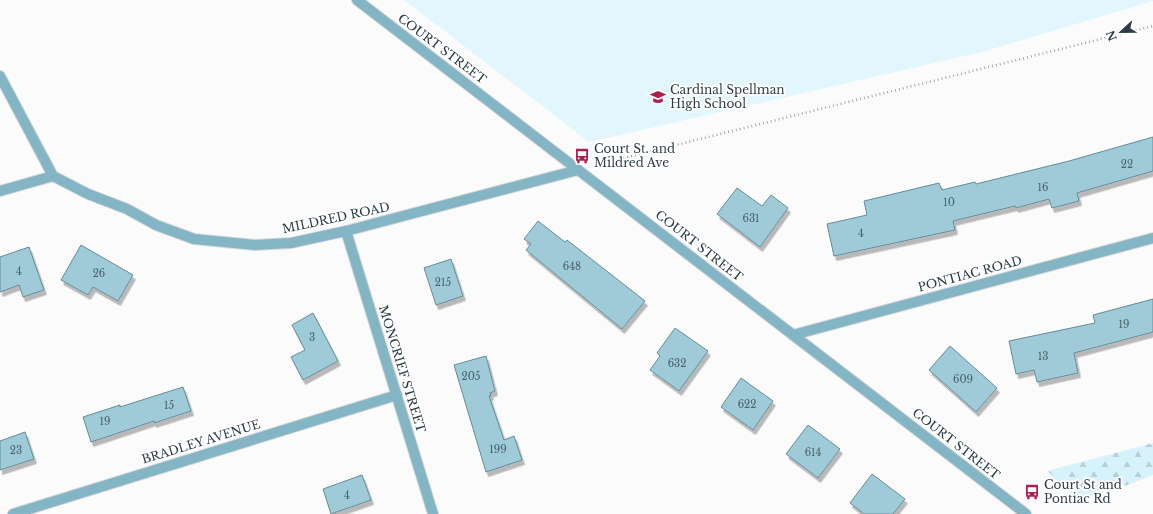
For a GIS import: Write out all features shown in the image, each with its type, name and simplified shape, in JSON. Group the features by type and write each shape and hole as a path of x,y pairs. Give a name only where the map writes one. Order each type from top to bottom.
{"street":[{"name":"COURT STREET","path":"357,0 1026,514"},
{"path":"0,76 54,176 0,191"},
{"name":"MILDRED ROAD","path":"54,176 156,225 194,239 255,245 291,243 346,231 578,170"},
{"name":"MONCRIEF STREET","path":"346,231 434,514"},
{"name":"PONTIAC ROAD","path":"793,335 1153,238"},
{"name":"BRADLEY AVENUE","path":"13,514 397,395"}],"path":[{"path":"578,170 1153,26"}],"shaded area":[{"name":"Cardinal Spellman High School","path":"404,0 1153,1 982,52 589,142"}],"green space":[{"path":"1153,443 1153,475 1125,486 1117,480 1081,501 1047,471"}],"building":[{"path":"1153,137 1153,171 1077,193 1079,201 1052,208 1049,199 1016,208 1015,206 953,221 955,230 834,256 827,224 867,215 864,201 939,183 942,190 975,182 976,184 1069,161"},
{"path":"737,188 762,206 771,195 788,208 760,247 717,214"},
{"path":"538,221 565,242 567,240 645,301 622,329 526,250 531,244 524,239"},
{"path":"81,245 133,275 118,301 93,287 88,295 61,280"},
{"path":"29,247 44,290 23,297 19,285 0,292 0,257"},
{"path":"451,259 463,296 436,305 424,268"},
{"path":"1153,299 1153,332 1074,353 1078,373 1037,382 1034,370 1016,374 1009,341 1095,323 1093,315"},
{"path":"313,313 338,361 303,380 291,357 305,350 292,325"},
{"path":"675,328 708,351 679,391 650,370 660,356 657,353"},
{"path":"950,346 997,388 976,412 929,370"},
{"path":"486,356 495,391 490,393 491,396 489,396 504,440 514,436 522,460 486,472 454,365"},
{"path":"741,378 773,401 753,430 721,407"},
{"path":"183,387 191,411 154,423 154,421 91,442 83,417"},
{"path":"808,425 840,449 818,478 786,454"},
{"path":"25,432 34,459 0,470 0,441"},
{"path":"872,474 905,499 893,514 864,514 850,503"},
{"path":"362,475 371,500 331,514 323,489"}],"place":[{"name":"Cardinal Spellman High School","path":"658,97"},
{"name":"Court St. and Mildred Ave","path":"582,156"},
{"name":"Court St and Pontiac Rd","path":"1032,492"}]}
